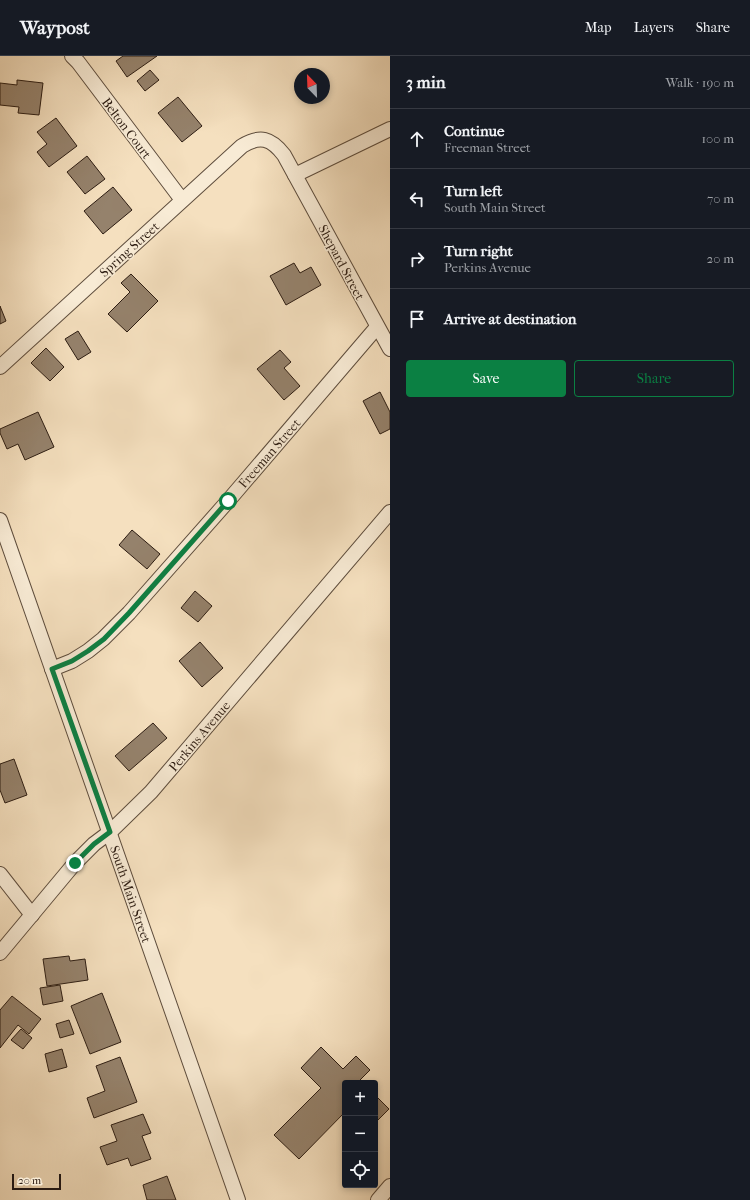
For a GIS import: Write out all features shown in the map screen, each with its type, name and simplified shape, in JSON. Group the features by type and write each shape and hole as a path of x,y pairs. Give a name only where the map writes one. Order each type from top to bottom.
{"street":[{"name":"Belton Court","path":"72,56 182,200"},
{"path":"295,175 390,129"},
{"name":"Spring Street","path":"0,367 242,146 250,141 262,139"},
{"name":"Shepard Street","path":"262,139 271,141 284,154 390,349"},
{"name":"Freeman Street","path":"52,669 72,661 88,651 104,639 129,613 228,501 377,327"},
{"name":"Perkins Avenue","path":"0,953 75,863 94,844 110,832 151,792 390,512"},
{"name":"South Main Street","path":"0,520 238,1200"},
{"path":"0,874 32,915"},
{"path":"378,1200 390,1186"}],"building":[{"path":"123,56 157,56 127,77 116,61"},
{"path":"150,70 159,80 145,91 137,81"},
{"path":"17,80 43,83 39,115 18,113 19,107 0,105 0,83 17,85"},
{"path":"178,97 202,126 182,142 158,113"},
{"path":"56,118 77,146 49,167 37,152 47,144 37,132"},
{"path":"87,156 105,179 85,194 67,172"},
{"path":"113,187 132,210 103,234 84,211"},
{"path":"294,263 300,273 311,267 321,285 286,305 270,276"},
{"path":"131,274 158,301 127,332 108,314 130,292 121,283"},
{"path":"0,306 6,321 0,324"},
{"path":"78,331 91,352 78,360 65,339"},
{"path":"46,348 64,367 50,381 31,363"},
{"path":"280,350 291,362 284,368 300,386 284,400 257,369"},
{"path":"380,392 390,412 390,429 380,434 363,401"},
{"path":"38,412 54,447 25,460 18,444 7,449 0,433 0,429"},
{"path":"132,530 160,554 147,569 119,545"},
{"path":"195,591 212,606 198,622 181,608"},
{"path":"200,642 223,668 202,687 179,661"},
{"path":"153,723 167,738 129,771 115,756"},
{"path":"14,759 27,795 5,803 0,790 0,764"},
{"path":"69,956 70,961 85,959 88,980 47,986 43,959"},
{"path":"60,985 63,1001 43,1005 40,988"},
{"path":"102,993 121,1042 90,1054 71,1006"},
{"path":"12,996 41,1019 29,1034 18,1025 0,1048 0,1010"},
{"path":"69,1020 74,1034 60,1038 56,1024"},
{"path":"21,1029 32,1038 23,1049 11,1040"},
{"path":"321,1047 343,1069 356,1056 370,1070 360,1080 342,1080 342,1115 299,1159 274,1135 321,1088 301,1068"},
{"path":"62,1049 67,1067 49,1072 45,1054"},
{"path":"120,1057 137,1102 94,1118 87,1098 105,1091 96,1066"},
{"path":"378,1098 389,1109 378,1120"},
{"path":"143,1114 151,1133 142,1136 151,1159 131,1166 128,1158 107,1165 100,1147 117,1141 111,1125"},
{"path":"167,1176 176,1200 147,1200 143,1185"}],"route":[{"path":"75,863 94,844 110,832 52,669 72,661 104,639 129,613 228,501"}]}
